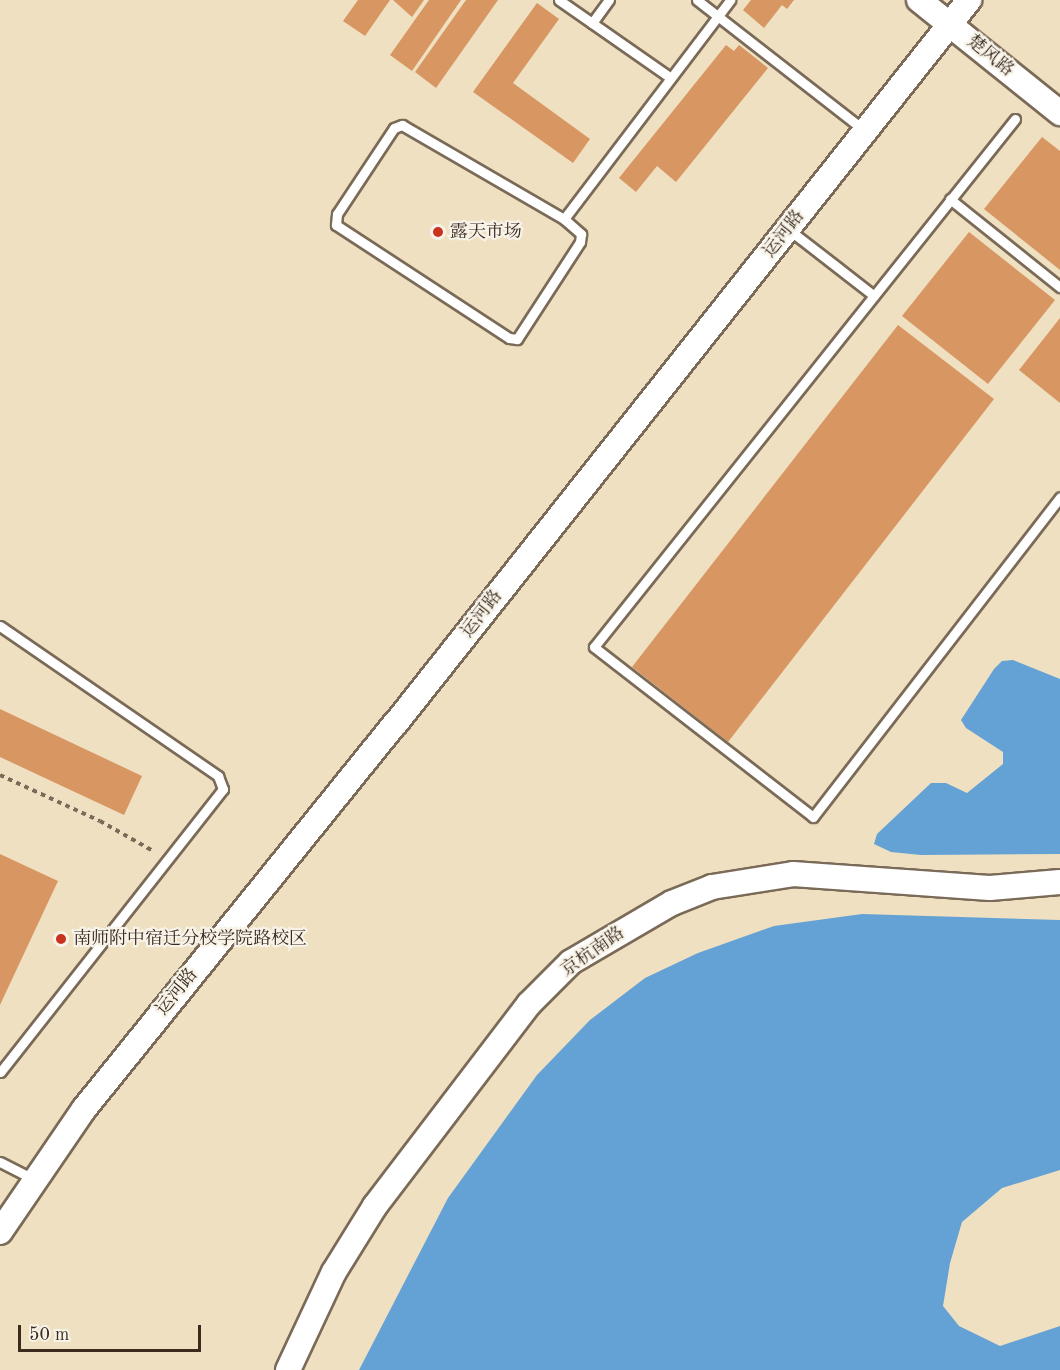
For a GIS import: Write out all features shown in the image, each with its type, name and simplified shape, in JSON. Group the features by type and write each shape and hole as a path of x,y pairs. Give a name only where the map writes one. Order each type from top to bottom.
{"street":[{"name":"楚风路","path":"919,0 1060,113"},
{"name":"运河路","path":"0,1232 34,1179 163,1009 404,714 969,0"},
{"name":"京杭南路","path":"288,1370 334,1272 375,1206 530,1004 571,962 672,903 712,887 793,874 990,888 1060,882"}],"lane":[{"path":"559,0 671,78"},
{"path":"592,23 609,0"},
{"path":"697,0 865,131"},
{"path":"564,219 730,0"},
{"path":"1015,119 594,647 813,817 1060,497"},
{"path":"402,125 564,219 578,231 580,242 514,339 339,229 336,221 392,131 402,125"},
{"path":"950,199 1060,287"},
{"path":"788,229 873,296"},
{"path":"0,626 218,776 223,789 169,861 0,1072"},
{"path":"0,1162 34,1179"}],"path":[{"path":"0,775 100,821 169,861"}],"water":[{"path":"1013,660 1060,679 1060,854 921,855 891,852 874,844 877,834 931,783 946,783 967,793 1003,764 1003,752 966,728 961,720 994,669 1002,661"},
{"path":"862,914 1060,920 1060,1170 1002,1188 962,1222 950,1263 943,1306 959,1326 1000,1346 1060,1326 1060,1370 359,1370 448,1198 537,1075 590,1020 645,978 698,953 774,926"}],"building":[{"path":"358,0 390,0 365,36 343,21"},
{"path":"393,0 424,0 412,17"},
{"path":"429,0 461,0 412,71 390,55"},
{"path":"466,0 498,0 436,88 415,72"},
{"path":"751,0 794,0 787,9 782,5 764,28 743,10"},
{"path":"537,3 559,19 513,83 590,139 573,163 473,92"},
{"path":"726,45 734,51 739,45 768,68 676,182 657,166 636,192 619,178"},
{"path":"1042,137 1060,151 1060,270 984,209"},
{"path":"969,232 1055,300 988,384 902,316"},
{"path":"1060,318 1060,403 1019,370"},
{"path":"898,325 994,399 728,742 632,667"},
{"path":"0,709 142,776 124,815 0,757"},
{"path":"0,854 58,881 0,1005"}],"place":[{"name":"露天市场","path":"438,232"},
{"name":"南师附中宿迁分校学院路校区","path":"61,939"}]}
